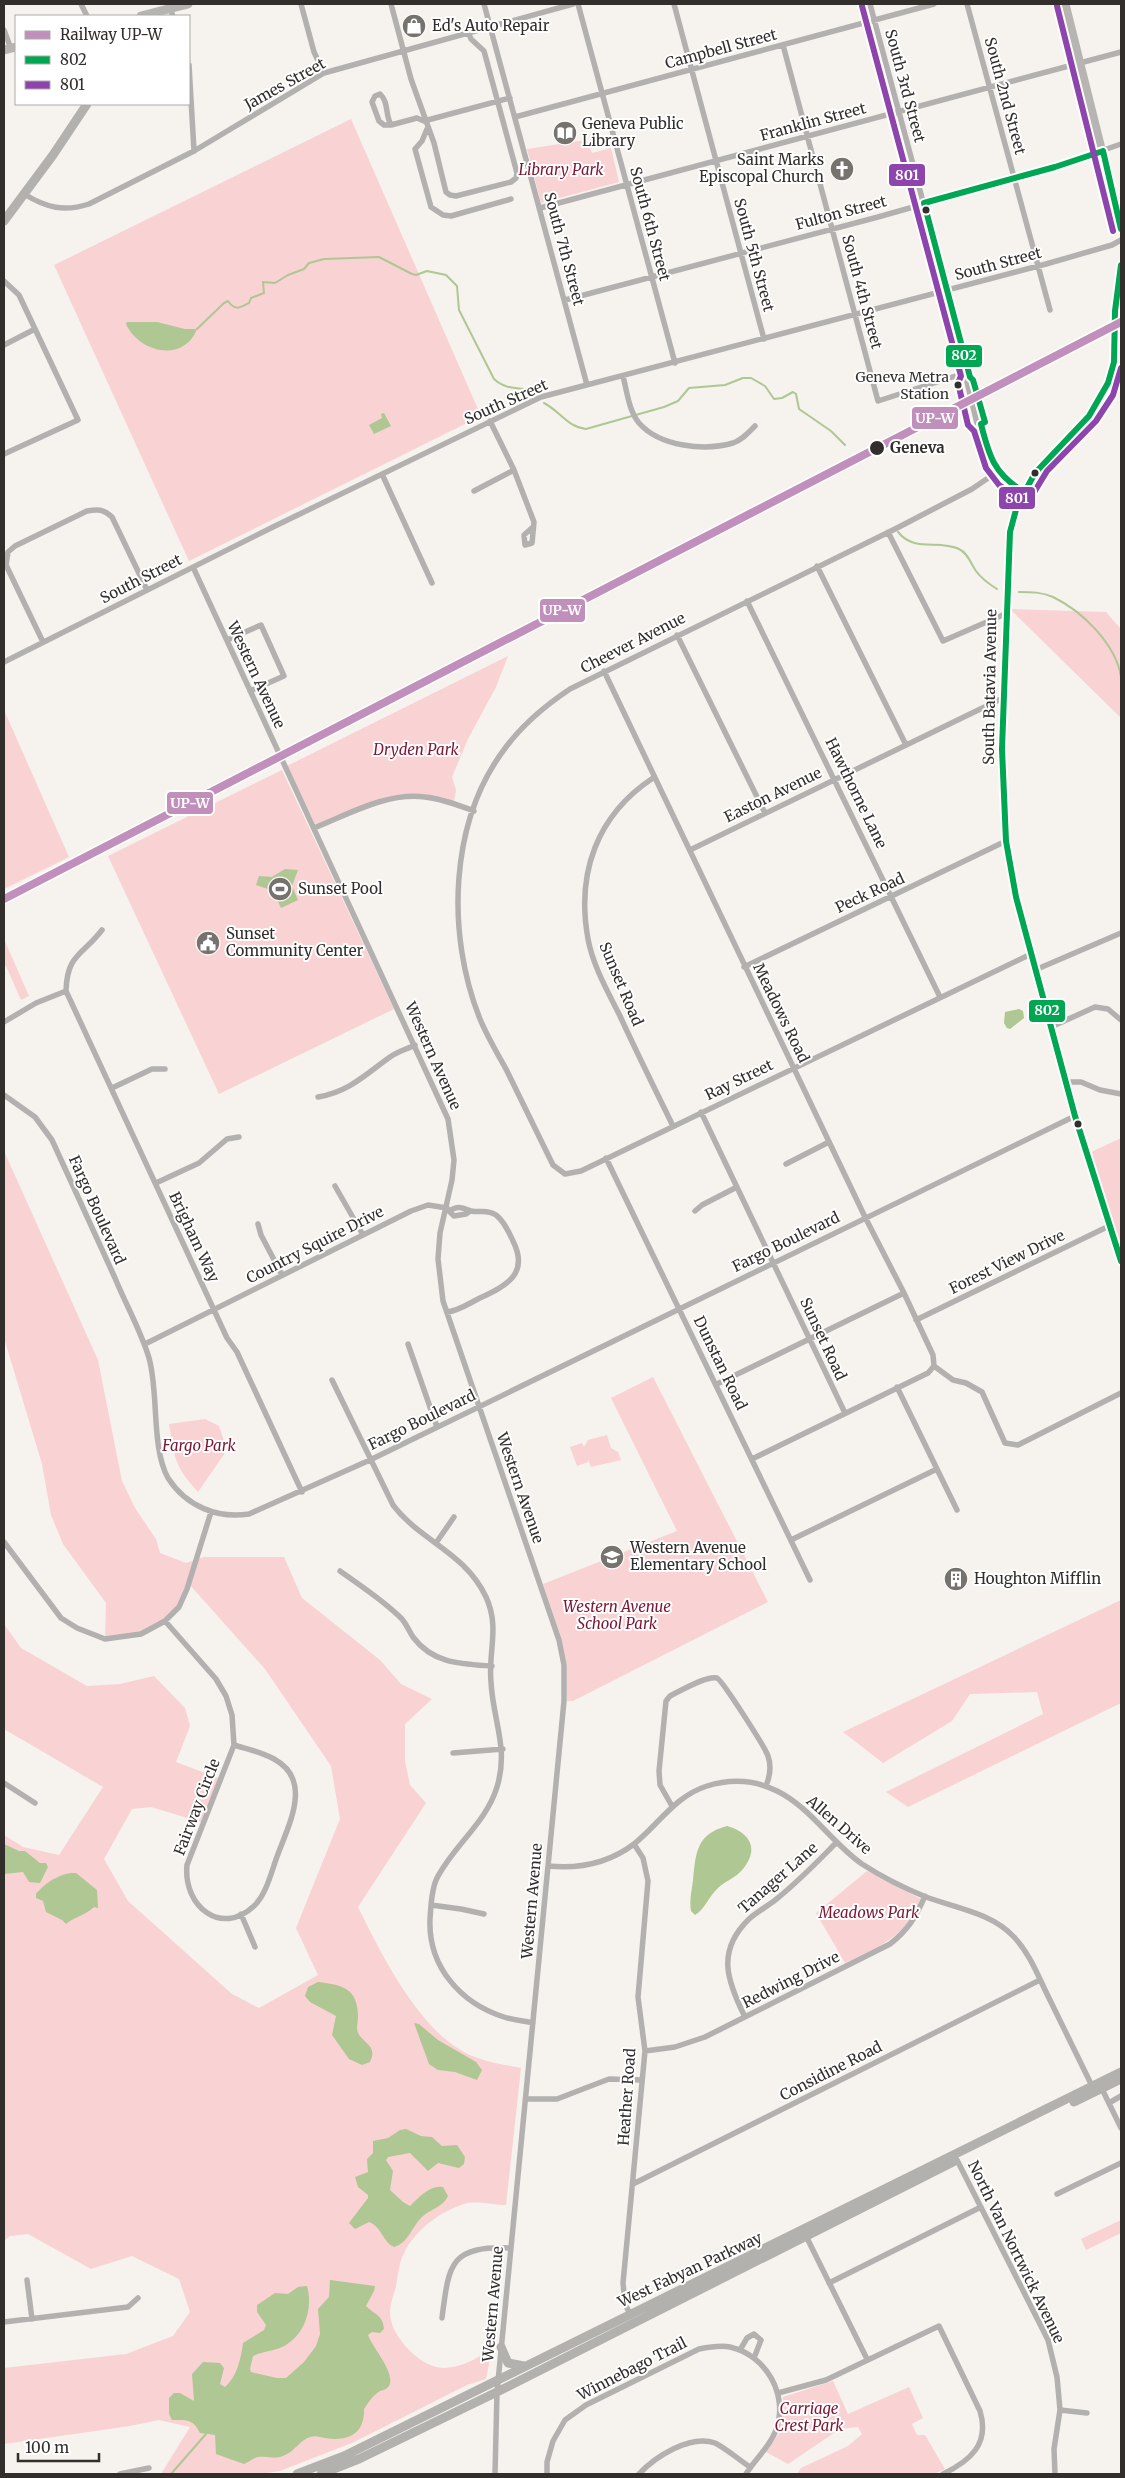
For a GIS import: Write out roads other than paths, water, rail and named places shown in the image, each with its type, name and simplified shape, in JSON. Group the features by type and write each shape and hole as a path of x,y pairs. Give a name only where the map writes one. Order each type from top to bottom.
{"main road":[{"path":"148,15 188,4"},
{"path":"1065,4 1121,228"},
{"path":"4,221 86,105"},
{"name":"South Batavia Avenue","path":"1121,265 1115,311 1114,362 1111,376 1101,399 1090,416 1040,466 1024,492 1010,532 1003,698 1002,775 1006,842 1016,897 1075,1116 1121,1261"},
{"path":"1097,2089 1121,2072"},
{"path":"1097,2089 1121,2079"},
{"name":"West Fabyan Parkway","path":"320,2474 359,2459 496,2392 1097,2089"},
{"name":"West Fabyan Parkway","path":"297,2474 344,2456 630,2314 1097,2089"},
{"path":"501,2347 508,2363 524,2366"}],"street":[{"path":"301,4 314,52 324,73"},
{"path":"391,4 424,121 434,143 446,192 456,196 511,182 516,178 517,172 484,51 471,39 468,32"},
{"name":"South 7th Street","path":"484,4 587,385"},
{"name":"James Street","path":"24,194 46,207 59,210 89,204 194,151 324,73 573,4"},
{"name":"South 6th Street","path":"578,4 674,363"},
{"name":"South 5th Street","path":"674,4 764,339"},
{"name":"South 3rd Street","path":"870,4 969,375 967,382 974,414 977,423 981,424 990,459 997,472 1012,485 1024,492"},
{"name":"Campbell Street","path":"515,117 934,4"},
{"name":"South 2nd Street","path":"967,4 1050,310"},
{"path":"4,30 10,49"},
{"name":"South 4th Street","path":"783,45 878,401 969,375"},
{"name":"Franklin Street","path":"540,208 1121,52"},
{"path":"190,82 194,151"},
{"path":"391,125 388,119 386,99 380,94 375,96 372,102 379,121 384,125 391,125 417,118 424,121 510,98"},
{"path":"427,129 422,141 415,149 431,207 436,212 451,216 511,199"},
{"name":"Fulton Street","path":"564,300 832,229 1014,178 1121,144"},
{"name":"South Street","path":"4,662 193,567 541,397 946,291 1112,245 1121,240"},
{"path":"1112,245 1121,248"},
{"path":"4,281 19,295 78,420 4,454"},
{"path":"4,345 35,329"},
{"path":"623,376 632,412 642,427 670,443 696,446 734,442 741,439 754,426"},
{"path":"490,421 514,470 534,522 532,543 525,545 522,539 526,532 533,527"},
{"path":"474,490 514,470"},
{"name":"Cheever Avenue","path":"474,811 493,767 521,729 553,700 604,671 972,489 997,472"},
{"path":"382,474 432,582"},
{"path":"43,642 6,565 8,552 14,546 87,512 97,509 105,511 112,517 147,590"},
{"path":"888,532 943,641 1006,614"},
{"path":"817,566 906,744"},
{"name":"Western Avenue","path":"193,567 444,1108 449,1126 454,1160 447,1208 440,1234 439,1280 447,1312 478,1406 559,1640 564,1665 564,1702 527,2099 496,2392 495,2474"},
{"name":"Hawthorne Lane","path":"747,601 940,997"},
{"path":"227,640 261,625 284,676 250,691"},
{"path":"677,635 765,813"},
{"name":"Meadows Road","path":"604,671 653,778 690,850 864,1218 904,1293 933,1355 934,1366"},
{"name":"Easton Avenue","path":"690,850 1003,698"},
{"name":"Sunset Road","path":"653,778 622,802 607,820 588,868 585,916 594,962 673,1126"},
{"path":"314,828 374,804 406,797 442,800 474,811"},
{"name":"Ray Street","path":"474,811 463,846 459,876 460,937 466,974 480,1019 553,1165 565,1174 581,1171 1031,954"},
{"name":"Peck Road","path":"744,966 1006,842"},
{"path":"4,1022 36,1004 66,991 69,965 78,953 91,945 102,930"},
{"path":"1035,970 1121,933"},
{"name":"Brigham Way","path":"66,991 227,1338 237,1352 302,1492"},
{"path":"1051,1027 1095,1007 1108,1009 1121,1020"},
{"path":"318,1097 334,1094 357,1084 392,1056 415,1045"},
{"path":"112,1088 152,1069 165,1069"},
{"path":"1066,1082 1081,1082 1100,1090 1121,1094"},
{"name":"Fargo Boulevard","path":"4,1095 35,1116 52,1140 144,1344 154,1384 160,1453 168,1477 188,1500 211,1512 232,1517 249,1514 302,1492 370,1460 1075,1116"},
{"name":"Sunset Road","path":"701,1112 845,1413"},
{"path":"156,1183 199,1163 227,1139 239,1137"},
{"path":"786,1164 829,1142"},
{"name":"Dunstan Road","path":"606,1158 717,1384 810,1580"},
{"path":"335,1186 363,1235"},
{"path":"695,1211 702,1205 737,1187"},
{"name":"Country Squire Drive","path":"144,1344 411,1210 428,1205 447,1208"},
{"path":"447,1312 506,1286 515,1276 519,1264 517,1248 508,1228 497,1216 485,1210 470,1211"},
{"path":"258,1224 261,1235 282,1275"},
{"name":"Forest View Drive","path":"916,1320 1109,1226"},
{"path":"717,1384 904,1293"},
{"path":"408,1344 437,1426"},
{"path":"752,1459 928,1373 934,1366 953,1380 966,1383 982,1392 1005,1443 1011,1444 1018,1445 1121,1393"},
{"path":"332,1380 393,1505 405,1521 454,1555 470,1572 486,1597 495,1628 490,1680 503,1749 500,1772 492,1801 486,1812 436,1879 431,1905 430,1933 437,1961 454,1987 477,2006 504,2018 534,2023"},
{"path":"897,1387 957,1510"},
{"path":"791,1540 937,1469"},
{"path":"4,1542 61,1618 77,1628 105,1639 141,1634 165,1621 179,1607 187,1589 211,1512"},
{"path":"436,1543 454,1517"},
{"path":"340,1571 385,1603 403,1620 414,1638 431,1654 454,1664 492,1666"},
{"name":"Fairway Circle","path":"165,1621 216,1679 226,1696 232,1715 234,1745 187,1865 186,1880 192,1897 204,1912 223,1919 241,1914 255,1905 264,1889 296,1805 296,1787 287,1770 274,1759 234,1745"},
{"path":"672,1806 660,1785 659,1770 666,1701 670,1696 708,1678 717,1678 724,1683 734,1703 769,1757 771,1772 766,1786"},
{"path":"453,1753 503,1749"},
{"name":"Allen Drive","path":"548,1866 571,1867 592,1864 614,1856 634,1844 672,1806 686,1796 706,1786 729,1781 750,1782 766,1786 789,1798 836,1843 862,1864 894,1882 925,1896 976,1914 1004,1928 1022,1948 1097,2089 1109,2103 1121,2128"},
{"path":"4,1783 35,1803"},
{"name":"Tanager Lane","path":"745,2017 736,1998 727,1970 732,1942 750,1918 802,1877 836,1843"},
{"name":"Heather Road","path":"634,1844 643,1858 648,1881 638,1997 645,2051 623,2283 625,2304 634,2323"},
{"name":"Redwing Drive","path":"645,2051 690,2043 890,1944 904,1933 916,1918 925,1896"},
{"path":"431,1905 484,1914"},
{"path":"241,1914 255,1947"},
{"name":"Considine Road","path":"633,2184 1040,1980"},
{"path":"527,2099 557,2099 609,2079 642,2080"},
{"path":"1109,2103 1121,2096"},
{"name":"North Van Nortwick Avenue","path":"957,2160 1048,2340 1057,2376 1060,2410 1054,2449 1055,2474"},
{"path":"1057,2194 1121,2163"},
{"path":"829,2283 982,2207"},
{"path":"806,2236 867,2359"},
{"path":"442,2318 450,2271 459,2258 470,2250 485,2247 511,2248"},
{"path":"27,2280 32,2320"},
{"path":"4,2322 128,2307 138,2298"},
{"path":"746,2474 773,2438 777,2428 778,2393 815,2384 939,2326 980,2411 983,2426 981,2440 968,2460 944,2474"},
{"path":"740,2350 747,2338 754,2334 761,2340 754,2358"},
{"name":"Winnebago Trail","path":"547,2474 547,2462 553,2442 565,2420 586,2405 700,2349 720,2346 740,2350 754,2358 771,2376 778,2393"},
{"path":"1060,2410 1087,2413"},
{"path":"639,2474 657,2459 697,2441 715,2444 750,2467"},
{"path":"120,2474 149,2468"}],"waterway":[{"path":"197,329 224,303 228,301 238,308 243,306 249,303 251,298 264,293 263,282 275,283 288,275 304,269 309,263 324,259 379,257 412,274 416,275 427,271 446,275 457,286 459,310 494,379 509,387 536,391"},
{"path":"544,403 569,422 579,428 586,429 664,407 678,401 689,388 725,385 743,378 751,378 765,386 774,399 782,398 793,392 796,394 799,409 831,431 845,445"},
{"path":"898,532 905,538 919,544 943,545 959,549 967,556 980,576 997,589"},
{"path":"1019,592 1049,595 1064,603 1086,620 1105,641 1118,665 1121,677"},
{"path":"171,2474 206,2434"}],"railway":[{"path":"4,903 1121,326"}],"rail line":[{"name":"UP-W","path":"4,899 1121,322"}],"place":[{"name":"Ed's Auto Repair","path":"414,26"},
{"name":"Geneva Public Library","path":"565,133"},
{"name":"Saint Marks Episcopal Church","path":"842,169"},
{"name":"Geneva Metra Station","path":"958,385"},
{"name":"Geneva","path":"877,448"},
{"name":"Sunset Pool","path":"280,889"},
{"name":"Sunset Community Center","path":"208,943"},
{"name":"Western Avenue Elementary School","path":"612,1557"},
{"name":"Houghton Mifflin","path":"956,1579"}],"park label":[{"name":"Library Park","path":"561,170"},
{"name":"Dryden Park","path":"416,750"},
{"name":"Fargo Park","path":"199,1446"},
{"name":"Western Avenue School Park","path":"617,1616"},
{"name":"Meadows Park","path":"869,1913"},
{"name":"Carriage Crest Park","path":"809,2418"}]}
